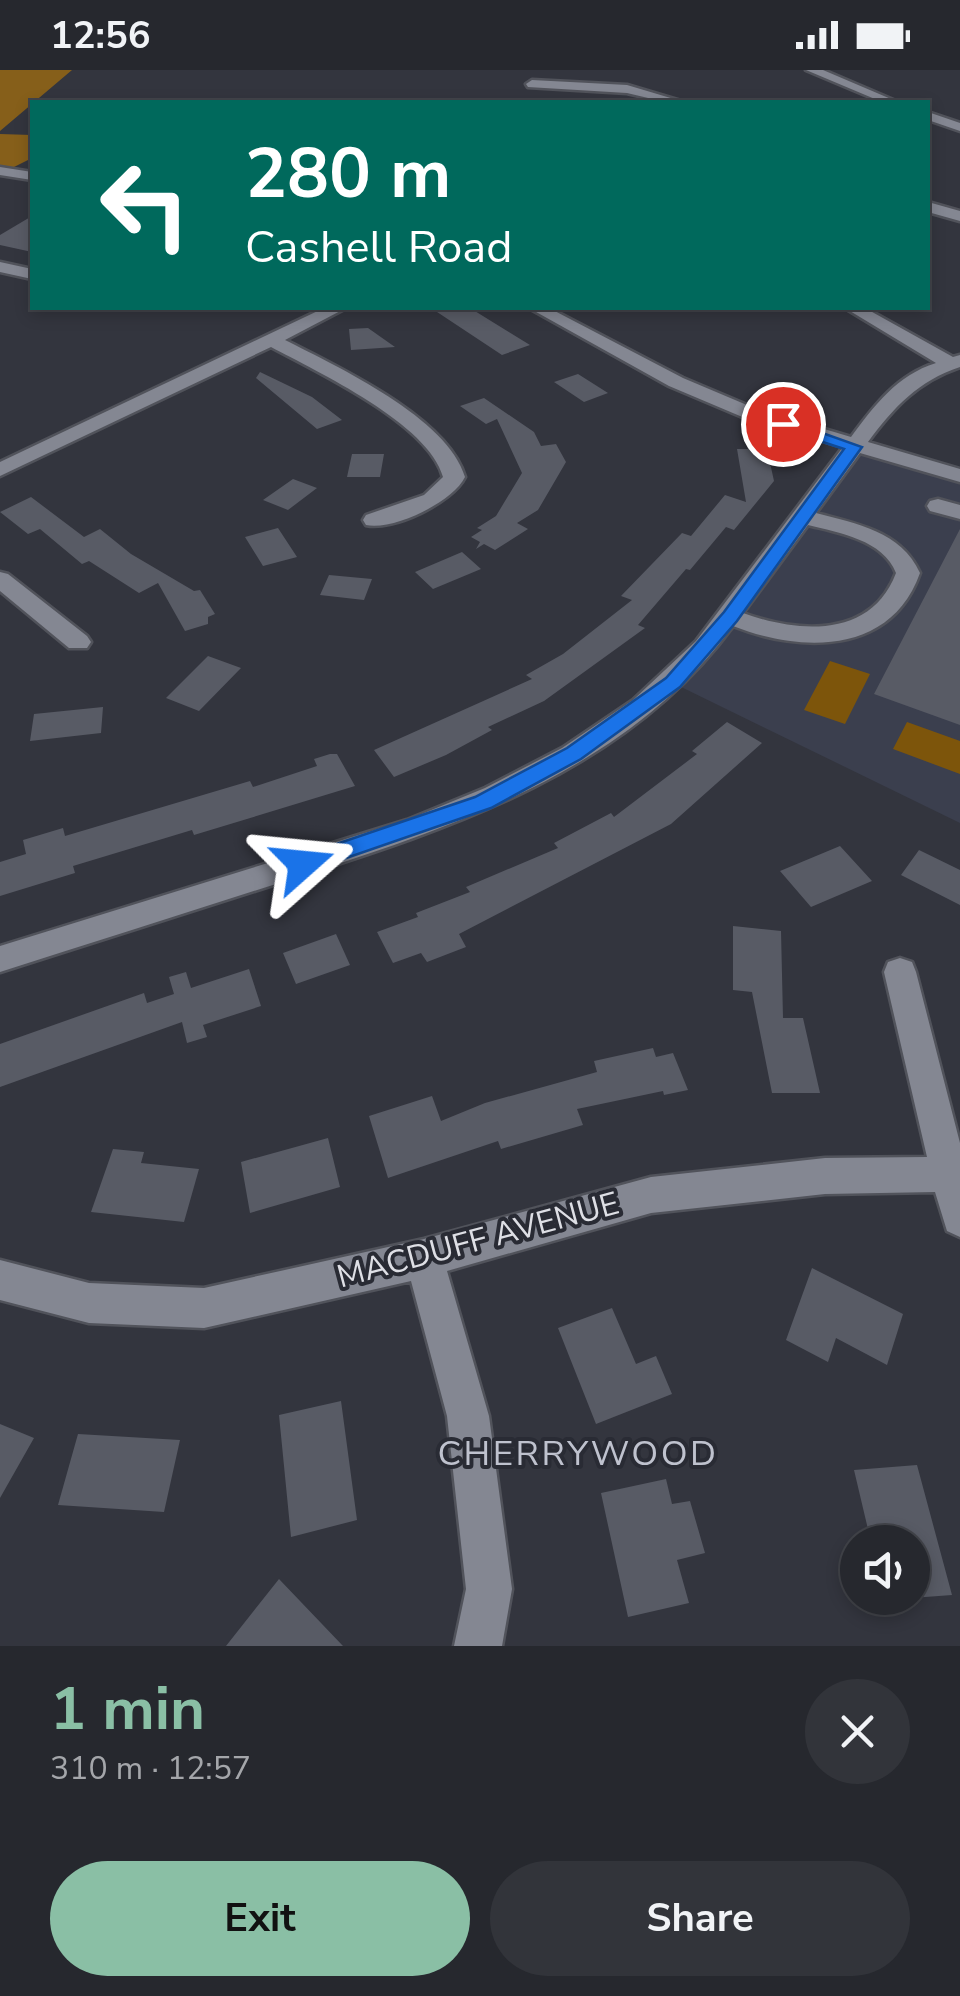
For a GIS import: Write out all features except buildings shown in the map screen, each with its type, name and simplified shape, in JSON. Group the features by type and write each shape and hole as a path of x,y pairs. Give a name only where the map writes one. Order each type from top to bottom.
{"street":[{"path":"812,70 887,100"},
{"path":"532,77 627,89 670,100"},
{"path":"931,117 960,111"},
{"path":"931,117 960,127"},
{"path":"0,171 30,176"},
{"path":"930,208 960,216"},
{"path":"0,267 30,274"},
{"path":"0,470 333,310"},
{"path":"541,310 676,382 747,412 960,476"},
{"path":"858,310 955,362"},
{"path":"272,340 344,379 438,444 452,462 454,477 450,485 432,501 374,520"},
{"path":"0,959 417,828 483,803 574,754 673,682 731,616 854,447 903,388 955,362"},
{"path":"731,616 784,634 836,633 875,618 897,598 908,573 899,555 872,538 803,516"},
{"path":"0,579 78,642"},
{"path":"900,972 955,1174 960,1218"},
{"name":"MACDUFF AVENUE","path":"0,1280 89,1303 204,1308 424,1258 650,1195 824,1176 955,1174"},
{"path":"424,1258 468,1416 489,1589 478,1646"}],"shaded area":[{"path":"0,70 72,70 37,100 30,100 30,106 0,131"},
{"path":"0,134 30,135 30,159 12,168 0,166"},
{"path":"854,447 960,476 960,823 673,683"},
{"path":"830,661 870,674 845,724 804,710"},
{"path":"907,722 960,741 960,774 893,749"}],"district":[{"name":"CHERRYWOOD","path":"578,1453"}],"route":[{"path":"303,864 483,803 574,754 673,682 731,616 854,447 783,424"}]}
